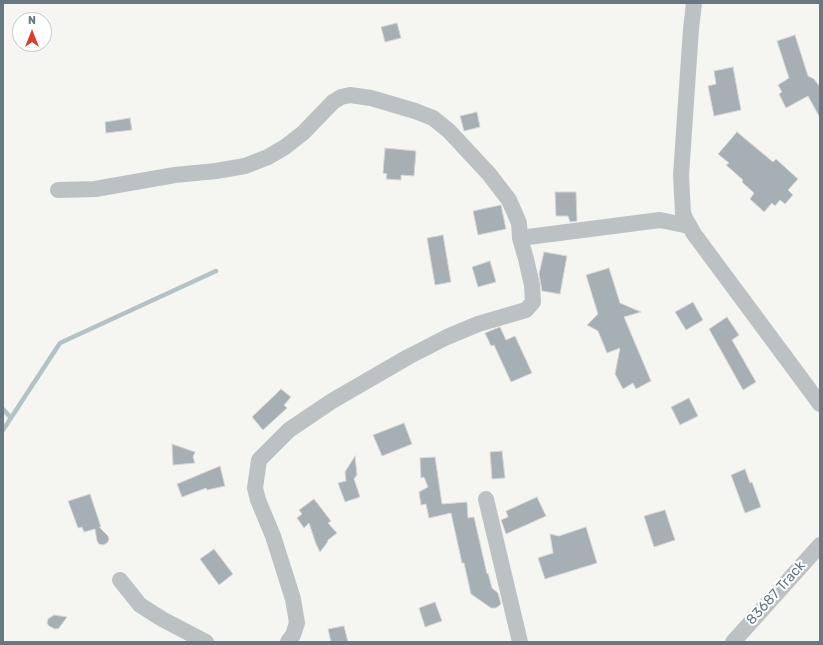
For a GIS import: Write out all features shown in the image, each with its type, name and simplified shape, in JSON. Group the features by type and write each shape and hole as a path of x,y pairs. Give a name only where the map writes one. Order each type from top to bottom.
{"street":[{"path":"694,3 681,175 683,213 689,226 820,404"},
{"path":"58,190 95,189 175,175 216,171 245,166 268,157 285,147 303,133 333,102 341,97 350,95 371,98 433,118 449,131 489,174 509,200 520,223 520,238 532,285 533,302 526,310 478,324 447,337 408,357 332,401 289,430 259,460 256,472 255,488 258,500 273,536 293,598 297,623 293,635 288,642"},
{"path":"520,238 660,220 689,226"},
{"path":"486,499 520,642"},
{"name":"83687 Track","path":"733,642 820,545"},
{"path":"120,580 140,605 162,619 206,642"}],"building":[{"path":"397,23 401,38 385,42 381,27"},
{"path":"795,35 808,76 814,79 820,87 820,118 808,96 786,108 779,94 782,92 778,85 789,78 777,41"},
{"path":"733,67 741,110 714,116 708,86 716,84 714,71"},
{"path":"477,112 480,127 464,131 460,116"},
{"path":"130,118 132,130 106,133 105,122"},
{"path":"737,132 773,162 776,159 798,179 788,190 793,195 785,204 780,200 775,206 772,203 764,212 750,199 754,193 742,182 743,180 726,165 729,163 718,154"},
{"path":"385,148 416,151 414,176 401,175 401,180 386,179 387,174 383,173"},
{"path":"555,192 576,192 577,221 570,222 568,216 556,216"},
{"path":"501,205 506,229 478,235 473,211"},
{"path":"443,235 451,282 435,285 427,238"},
{"path":"544,252 567,256 560,294 542,291 539,274"},
{"path":"490,261 496,282 478,287 472,267"},
{"path":"609,268 620,303 641,312 624,317 651,381 636,389 633,383 623,389 615,374 620,348 607,353 598,331 587,325 598,314 586,275"},
{"path":"693,302 703,320 686,330 675,312"},
{"path":"727,317 739,335 732,340 756,382 743,390 709,329"},
{"path":"500,327 506,340 515,336 532,373 511,382 494,345 491,346 485,333"},
{"path":"281,389 291,397 284,405 287,408 263,430 252,417"},
{"path":"689,398 698,416 680,425 671,407"},
{"path":"404,423 412,444 382,456 373,435"},
{"path":"172,444 195,452 193,457 195,463 173,465"},
{"path":"502,451 505,478 492,479 490,452"},
{"path":"355,456 357,475 354,479 360,497 345,502 338,483 346,481 345,472"},
{"path":"435,457 442,504 467,502 468,518 474,517 487,574 488,573 492,588 498,593 501,604 496,608 491,608 471,594 464,563 462,563 451,513 429,518 426,504 421,505 419,492 428,487 424,477 421,478 420,458"},
{"path":"220,466 225,486 207,490 206,488 182,497 177,484"},
{"path":"745,469 750,483 752,482 761,507 745,513 731,475"},
{"path":"90,494 101,527 99,527 108,536 109,540 103,545 99,544 97,541 95,529 84,532 82,527 78,528 68,501"},
{"path":"537,497 546,516 506,534 501,520 508,517 506,511"},
{"path":"314,499 331,521 328,523 337,533 328,540 320,552 309,523 304,528 297,518 302,514 299,510"},
{"path":"665,510 675,540 654,547 644,516"},
{"path":"586,527 597,563 545,579 538,558 553,553 550,534 559,536"},
{"path":"214,549 233,574 219,585 200,559"},
{"path":"435,602 442,621 425,627 419,608"},
{"path":"54,615 67,617 59,628 55,629 47,623 48,619"},
{"path":"344,626 348,642 331,642 328,629"}],"waterway":[{"path":"3,430 60,343 216,271"},
{"path":"3,409 11,418"}]}
